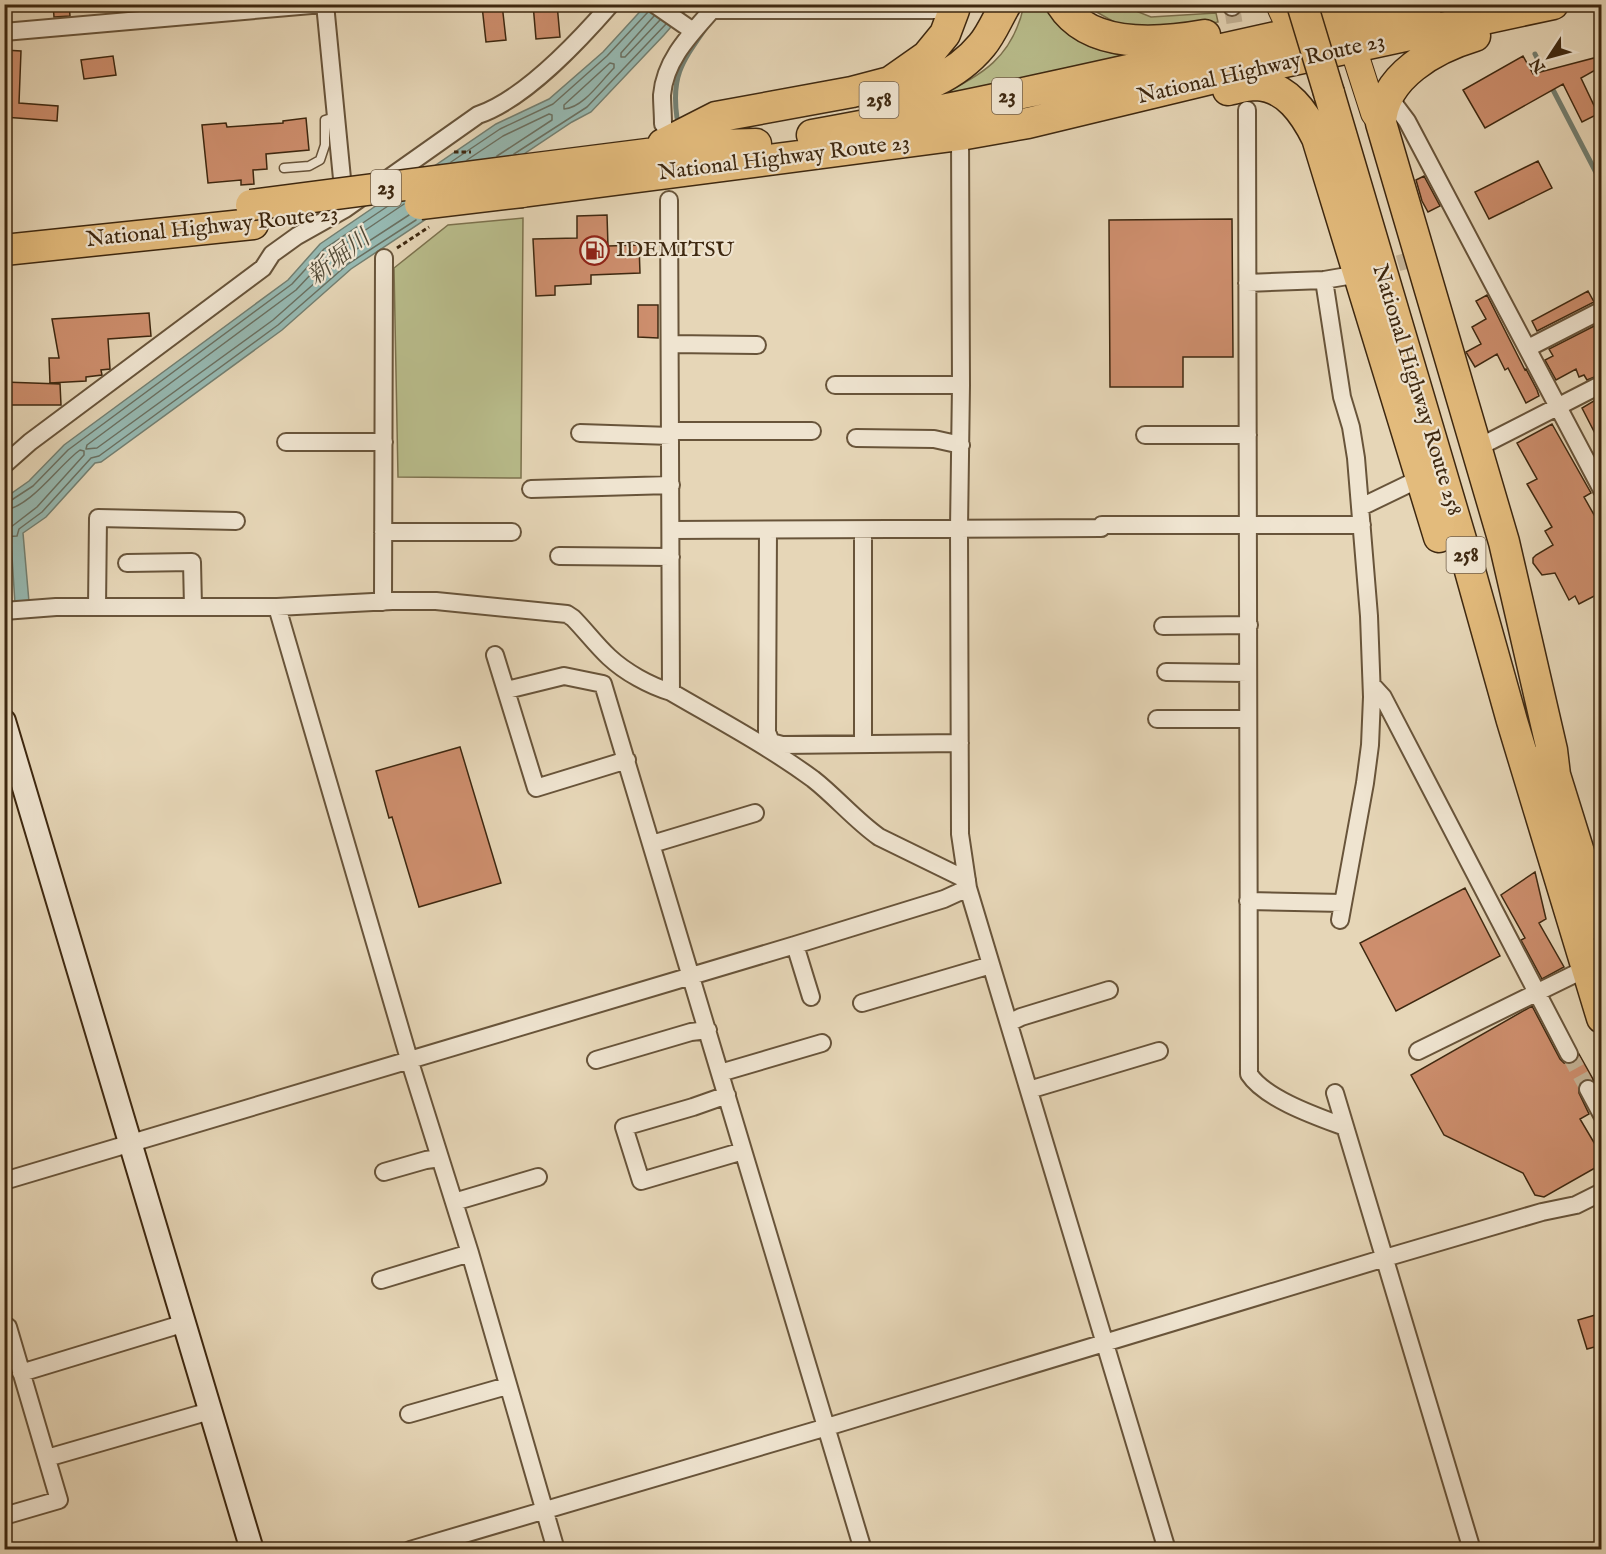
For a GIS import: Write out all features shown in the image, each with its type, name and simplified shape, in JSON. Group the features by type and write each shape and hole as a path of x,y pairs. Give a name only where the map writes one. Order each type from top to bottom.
{"highway":[{"name":"258","path":"718,145 758,129 906,94 937,81 960,67 983,44 1006,4"},
{"path":"1062,4 1080,24 1102,35 1136,41 1182,39 1297,12 1344,23"},
{"name":"National Highway Route 23","path":"4,250 252,214 521,181 960,135 1028,123 1252,69 1344,23 1428,4"},
{"name":"National Highway Route 23","path":"1344,23 1555,4"},
{"path":"1385,110 1403,75 1434,52 1471,37 1516,24 1555,4"},
{"path":"641,154 716,117 852,92 890,82 927,56 945,34 955,7"},
{"name":"National Highway Route 23","path":"521,181 641,154 718,145 758,144 930,114 1297,12"},
{"name":"National Highway Route 258","path":"1297,12 1337,92 1404,282 1543,752 1555,775 1602,926"},
{"name":"258","path":"1028,123 1255,85 1269,88 1295,103 1307,118 1317,138 1363,274 1462,612 1512,721"},
{"name":"National Highway Route 258","path":"1337,92 1512,721 1602,1018"},
{"name":"258","path":"1385,110 1412,259 1504,542 1552,750 1555,775"},
{"name":"National Highway Route 23","path":"4,234 252,214"}],"main road":[{"path":"1385,110 1374,113 1344,23 1501,4"},
{"path":"1252,69 1281,53 1291,41 1297,12"}],"street":[{"path":"4,32 324,4 345,209"},
{"path":"4,465 30,442 263,268 272,254 297,236 345,209 478,115 488,112 524,88 558,60 611,4"},
{"path":"654,4 688,28"},
{"path":"663,124 662,94 667,70 688,28 712,10 955,7"},
{"path":"1247,110 1249,1074 1260,1086 1297,1109 1345,1127"},
{"path":"1385,110 1407,121 1602,490"},
{"path":"960,135 962,385 958,528 960,834 968,884 991,964 1167,1550"},
{"path":"669,200 671,692"},
{"path":"383,602 384,258"},
{"path":"1247,283 1323,280 1363,274"},
{"path":"1323,280 1342,397 1354,448 1369,616 1372,685 1370,745 1340,920"},
{"path":"1528,348 1602,310"},
{"path":"669,344 757,345"},
{"path":"1475,449 1602,384"},
{"path":"835,385 962,385"},
{"path":"580,432 671,434 812,431"},
{"path":"1145,435 1248,435"},
{"path":"856,438 934,439 961,445"},
{"path":"286,442 384,442"},
{"path":"1360,507 1421,478"},
{"path":"531,489 671,484"},
{"path":"97,607 98,518 236,521"},
{"path":"671,530 1101,528 1102,525 1362,525"},
{"path":"768,530 767,732 769,745"},
{"path":"863,530 863,744"},
{"path":"383,532 512,532"},
{"path":"559,556 671,557"},
{"path":"126,563 192,562 193,607"},
{"path":"4,611 56,607 277,607 436,602 567,614 618,664 657,688 671,692 769,745 812,779 867,829 968,884"},
{"path":"277,607 556,1550"},
{"path":"1163,626 1249,625"},
{"path":"495,655 536,788 627,760"},
{"path":"603,684 618,664"},
{"path":"1166,672 1248,673"},
{"path":"507,690 564,676 603,684"},
{"path":"603,684 863,1550"},
{"path":"1372,685 1383,697 1569,1054"},
{"path":"1157,719 1248,718"},
{"path":"4,721 252,1550"},
{"path":"769,745 960,743"},
{"path":"652,844 755,813"},
{"path":"4,1181 795,945 944,899 968,884"},
{"path":"1248,901 1343,903"},
{"path":"795,945 811,998"},
{"path":"862,1003 991,964"},
{"path":"1418,1051 1536,991 1587,968"},
{"path":"1009,1023 1021,1017 1109,990"},
{"path":"596,1060 691,1032 708,1030"},
{"path":"720,1073 822,1043"},
{"path":"1029,1090 1159,1051"},
{"path":"1588,1089 1602,1115"},
{"path":"1335,1093 1472,1550"},
{"path":"727,1095 624,1126 641,1181 743,1151"},
{"path":"384,1172 440,1158"},
{"path":"454,1202 538,1177"},
{"path":"410,1550 827,1427 1385,1258 1542,1212 1576,1205 1602,1192"},
{"path":"381,1280 470,1253"},
{"path":"21,1373 185,1323"},
{"path":"4,1328 8,1327 59,1500 4,1516"},
{"path":"409,1414 507,1386"},
{"path":"47,1458 210,1411"}],"lane":[{"path":"284,168 309,166 320,160 325,145 325,120 335,117"}],"path":[{"path":"384,258 437,222"}],"green space":[{"path":"1024,5 1049,5 1062,24 1091,47 1126,57 936,97 968,81 993,63 1012,38"},
{"path":"1092,5 1121,5 1151,17 1216,13 1218,22 1159,33 1116,23 1093,10"},
{"path":"523,218 521,478 398,477 394,268 448,225"}],"water":[{"name":"新堀川","path":"646,5 690,5 591,112 572,122 351,269 282,330 101,462 95,463 46,517 23,533 29,602 15,604 11,541 5,545 5,498 29,481 64,445 288,280 320,244 496,124 549,99 603,52"}],"building":[{"path":"53,4 69,4 70,16 54,17"},
{"path":"502,4 506,40 486,42 482,6"},
{"path":"533,4 557,4 560,37 536,39"},
{"path":"4,50 21,51 19,103 58,106 57,121 4,117"},
{"path":"113,56 116,75 84,79 81,60"},
{"path":"1523,56 1533,74 1594,58 1599,68 1581,78 1598,114 1582,122 1563,84 1485,128 1463,90"},
{"path":"306,118 309,150 266,154 267,169 253,170 254,184 241,185 241,180 208,183 202,125 226,123 227,127 283,123 283,121"},
{"path":"1538,161 1552,188 1489,219 1475,192"},
{"path":"1424,176 1440,206 1428,212 1416,180"},
{"path":"607,215 608,246 639,245 640,273 591,275 591,284 555,286 555,295 536,296 533,239 577,238 577,216"},
{"path":"1232,219 1233,357 1183,357 1183,387 1110,387 1109,220"},
{"path":"1588,291 1594,302 1537,331 1532,321"},
{"path":"1487,295 1537,390 1539,396 1526,403 1508,368 1505,370 1497,354 1475,367 1466,352 1481,344 1472,327 1486,319 1476,301"},
{"path":"638,305 658,305 658,338 638,337"},
{"path":"149,313 151,336 108,339 110,369 101,370 102,375 86,377 86,381 50,383 49,358 59,358 52,319"},
{"path":"1602,322 1602,374 1587,380 1584,375 1579,377 1576,369 1556,380 1545,360 1553,356 1549,349"},
{"path":"4,382 60,384 61,405 4,405"},
{"path":"1602,396 1602,447 1582,408"},
{"path":"1552,424 1591,493 1584,497 1602,529 1602,592 1579,604 1575,596 1569,600 1555,573 1542,575 1533,563 1536,555 1553,545 1545,531 1552,527 1527,484 1537,479 1517,443"},
{"path":"460,747 501,883 419,907 376,771"},
{"path":"1535,872 1546,919 1539,923 1564,967 1542,979 1521,940 1525,938 1501,895"},
{"path":"1465,888 1500,956 1396,1011 1360,943"},
{"path":"1532,1006 1560,1059 1564,1063 1573,1064 1579,1054 1594,1081 1588,1079 1579,1084 1579,1093 1589,1114 1580,1119 1602,1156 1602,1164 1544,1197 1535,1195 1523,1173 1444,1135 1411,1075"},
{"path":"1602,1313 1602,1345 1587,1349 1578,1320"}],"waterway":[{"path":"677,118 676,91 680,70 705,29"},
{"path":"1535,54 1546,76"},
{"path":"1550,84 1602,184"}],"tunnel":[{"path":"1232,7 1239,52"},
{"path":"1375,270 1406,261"},
{"path":"1569,1054 1588,1089"}],"place":[{"name":"IDEMITSU","path":"595,250"}]}
